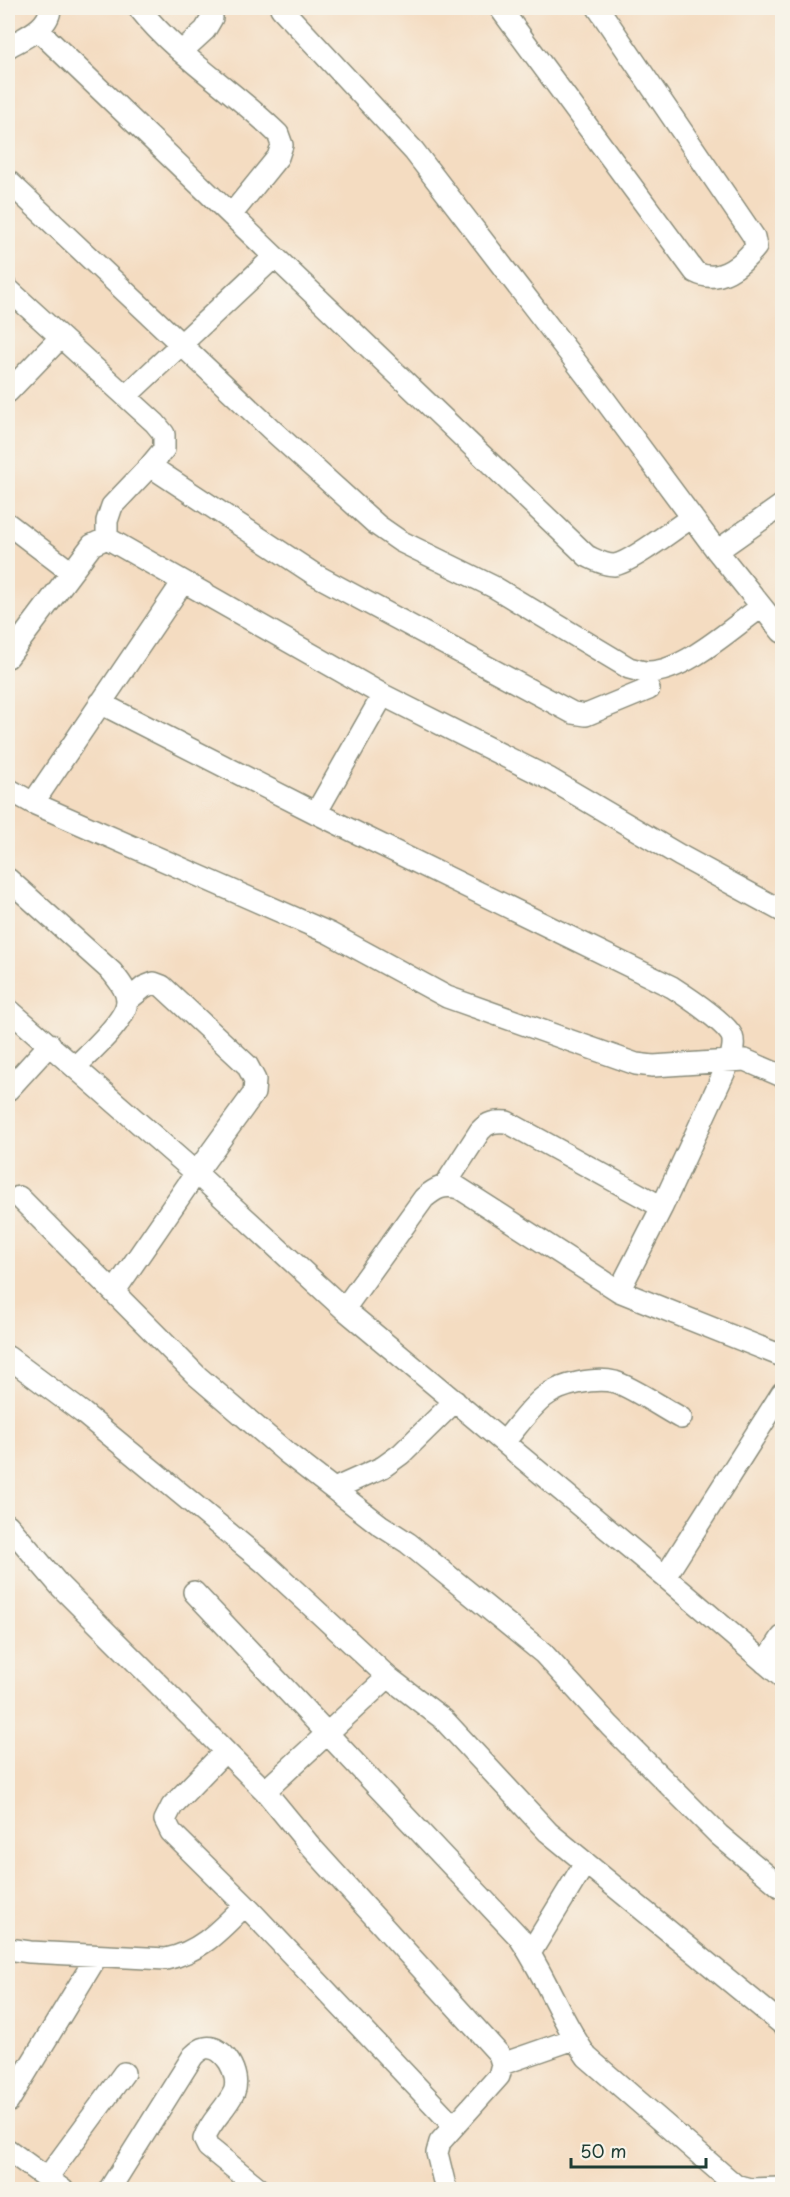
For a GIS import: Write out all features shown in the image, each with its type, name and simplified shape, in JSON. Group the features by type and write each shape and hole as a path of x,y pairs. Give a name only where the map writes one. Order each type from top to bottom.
{"street":[{"path":"8,47 38,30 50,13 50,8"},
{"path":"139,8 154,27 266,121 278,134 282,145 278,157 231,215"},
{"path":"182,52 205,30 212,18 211,8"},
{"path":"281,8 414,152 602,396 717,551 761,607 780,624"},
{"path":"500,8 695,272 706,278 719,276 747,258 756,247 754,237 598,8"},
{"path":"38,30 587,556 603,563 616,565 692,517"},
{"path":"8,181 377,525 400,541 494,587 628,668 648,672 677,666 693,657 761,607"},
{"path":"126,396 274,257"},
{"path":"8,289 126,396 164,434 164,449 112,506 107,521 107,538"},
{"path":"8,392 60,338"},
{"path":"150,466 314,574 573,713 586,715 650,688"},
{"path":"717,551 783,505"},
{"path":"8,524 71,572"},
{"path":"8,657 92,545 107,538"},
{"path":"107,538 383,695 549,779 679,855 783,911"},
{"path":"33,803 183,582"},
{"path":"316,813 383,695"},
{"path":"100,703 316,813 672,987 724,1026 732,1035 734,1044 730,1060 662,1207 619,1291"},
{"path":"10,794 329,933 447,997 636,1064 652,1066 745,1060 783,1076"},
{"path":"8,879 111,972 122,985 127,1001"},
{"path":"75,1067 121,1018 127,1001 144,987 154,983 162,986 247,1065 255,1080 254,1093 114,1293"},
{"path":"8,1009 196,1173 344,1309 783,1677"},
{"path":"8,1090 50,1044"},
{"path":"344,1309 424,1198 445,1185 480,1131 485,1125 495,1121 507,1122 662,1207"},
{"path":"445,1185 459,1188 619,1291 783,1356"},
{"path":"18,1197 196,1375 287,1453 380,1525 408,1543 543,1653 610,1726 719,1835 783,1888"},
{"path":"8,1357 83,1413 266,1564 388,1677 443,1719 548,1832 783,2024"},
{"path":"504,1442 543,1398 555,1389 569,1384 604,1381 617,1383 681,1418"},
{"path":"666,1577 783,1393"},
{"path":"334,1489 383,1467 401,1454 455,1401"},
{"path":"8,1525 60,1586 266,1791 312,1848 499,2054 502,2064 499,2076 440,2142 437,2153 446,2190"},
{"path":"194,1592 519,1936 574,2039 587,2057 734,2187 783,2188"},
{"path":"765,1663 783,1636"},
{"path":"266,1791 388,1677"},
{"path":"225,1752 172,1806 165,1820 171,1832 245,1905 454,2126"},
{"path":"530,1953 585,1863"},
{"path":"8,1949 97,1956 166,1959 177,1957 204,1944 245,1905"},
{"path":"8,2102 97,1956"},
{"path":"502,2064 574,2039"},
{"path":"109,2190 193,2056 203,2048 215,2048 225,2056 236,2077 234,2091 207,2129 204,2139 208,2147 261,2190"},
{"path":"8,2150 55,2184 124,2073"}]}
